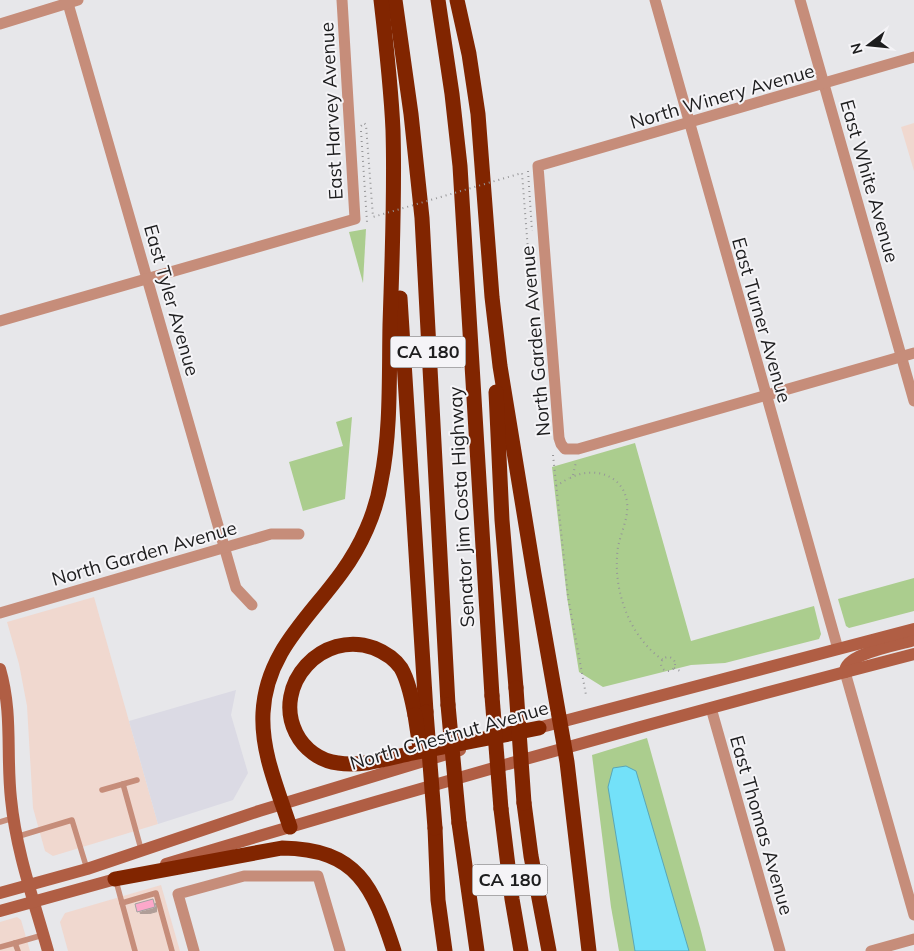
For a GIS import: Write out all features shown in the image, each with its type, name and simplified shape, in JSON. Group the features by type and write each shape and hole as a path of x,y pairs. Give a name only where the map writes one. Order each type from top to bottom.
{"highway":[{"path":"381,0 390,96 421,713 438,900 445,951"},
{"name":"Senator Jim Costa Highway","path":"395,0 412,114 422,218 448,705 459,824 477,951"},
{"name":"Senator Jim Costa Highway","path":"438,0 451,86 460,166 492,696 501,810 512,899 521,951"},
{"path":"457,0 469,54 478,114 492,297 502,520 524,803 530,856 549,951"},
{"path":"290,826 268,758 263,713 269,678 282,649 342,573 355,552 373,512 382,479 386,446 389,372 394,176"},
{"path":"492,297 500,366 565,748 589,951"},
{"path":"421,713 396,662 379,650 369,646 353,644 345,644 325,650 310,660 298,676 289,704 295,731 306,748 326,760 346,764 382,759 539,728"},
{"path":"115,879 282,848 305,848 329,854 351,868 369,889 382,915 394,951"}],"main road":[{"name":"North Chestnut Avenue","path":"0,893 87,869 141,849 282,804 539,728 914,629"},
{"path":"845,672 844,667 848,662 859,655 914,640"},
{"path":"0,911 565,748 914,654"},
{"path":"0,670 7,700 5,733 16,837 48,951"}],"street":[{"name":"East Harvey Avenue","path":"148,279 355,219 342,0"},
{"name":"East Turner Avenue","path":"655,0 838,649"},
{"name":"East White Avenue","path":"800,0 914,400"},
{"path":"0,24 71,1"},
{"name":"East Tyler Avenue","path":"71,1 236,588 252,605"},
{"name":"North Winery Avenue","path":"538,166 689,124 914,57"},
{"name":"North Garden Avenue","path":"538,166 559,438 565,449 578,449 914,353"},
{"path":"0,321 148,279"},
{"name":"North Garden Avenue","path":"0,613 271,534 298,534"},
{"path":"845,672 914,915"},
{"name":"East Thomas Avenue","path":"711,708 780,951"},
{"path":"194,951 178,894 244,876 318,876 340,951"},
{"path":"871,951 914,939"}],"lane":[{"path":"102,790 137,780"},
{"path":"123,784 141,849"},
{"path":"0,822 13,818"},
{"path":"16,837 72,820 87,869"},
{"path":"115,879 135,951"},
{"path":"122,903 156,893 172,951"},
{"path":"0,947 43,934"},
{"path":"15,943 18,951"}],"path":[{"path":"361,126 364,123 366,125 373,217 522,174 529,264 532,266 534,263"},
{"path":"553,455 568,597 586,696"},
{"path":"570,478 573,475 576,462"},
{"path":"556,486 584,473 598,472 613,480 623,490 627,502 627,510 620,539 617,564 621,596 638,633 653,652 663,660"},
{"path":"668,657 673,659 675,662 674,668 670,671 664,669 661,664 663,660 668,657"},
{"path":"674,668 680,671"}],"shaded area":[{"path":"914,123 914,171 901,127"},
{"path":"94,597 158,824 53,856 45,851 33,808 27,706 19,664 7,622"},
{"path":"236,690 231,715 248,773 233,800 158,824 129,721"},
{"path":"161,885 180,951 68,951 60,922 65,913"},
{"path":"17,917 21,920 30,951 0,951 0,922"}],"green space":[{"path":"366,229 363,283 349,232"},
{"path":"352,417 345,499 303,511 289,462 343,446 336,422"},
{"path":"635,443 691,641 814,606 821,634 819,639 725,663 691,665 603,687 579,672 567,597 552,467"},
{"path":"914,578 914,611 849,628 846,626 838,599"},
{"path":"647,738 706,951 619,951 611,907 592,755"}],"water":[{"path":"626,766 636,771 689,951 635,951 608,787 613,768"}],"building":[{"path":"153,899 155,907 137,912 135,904"}]}
